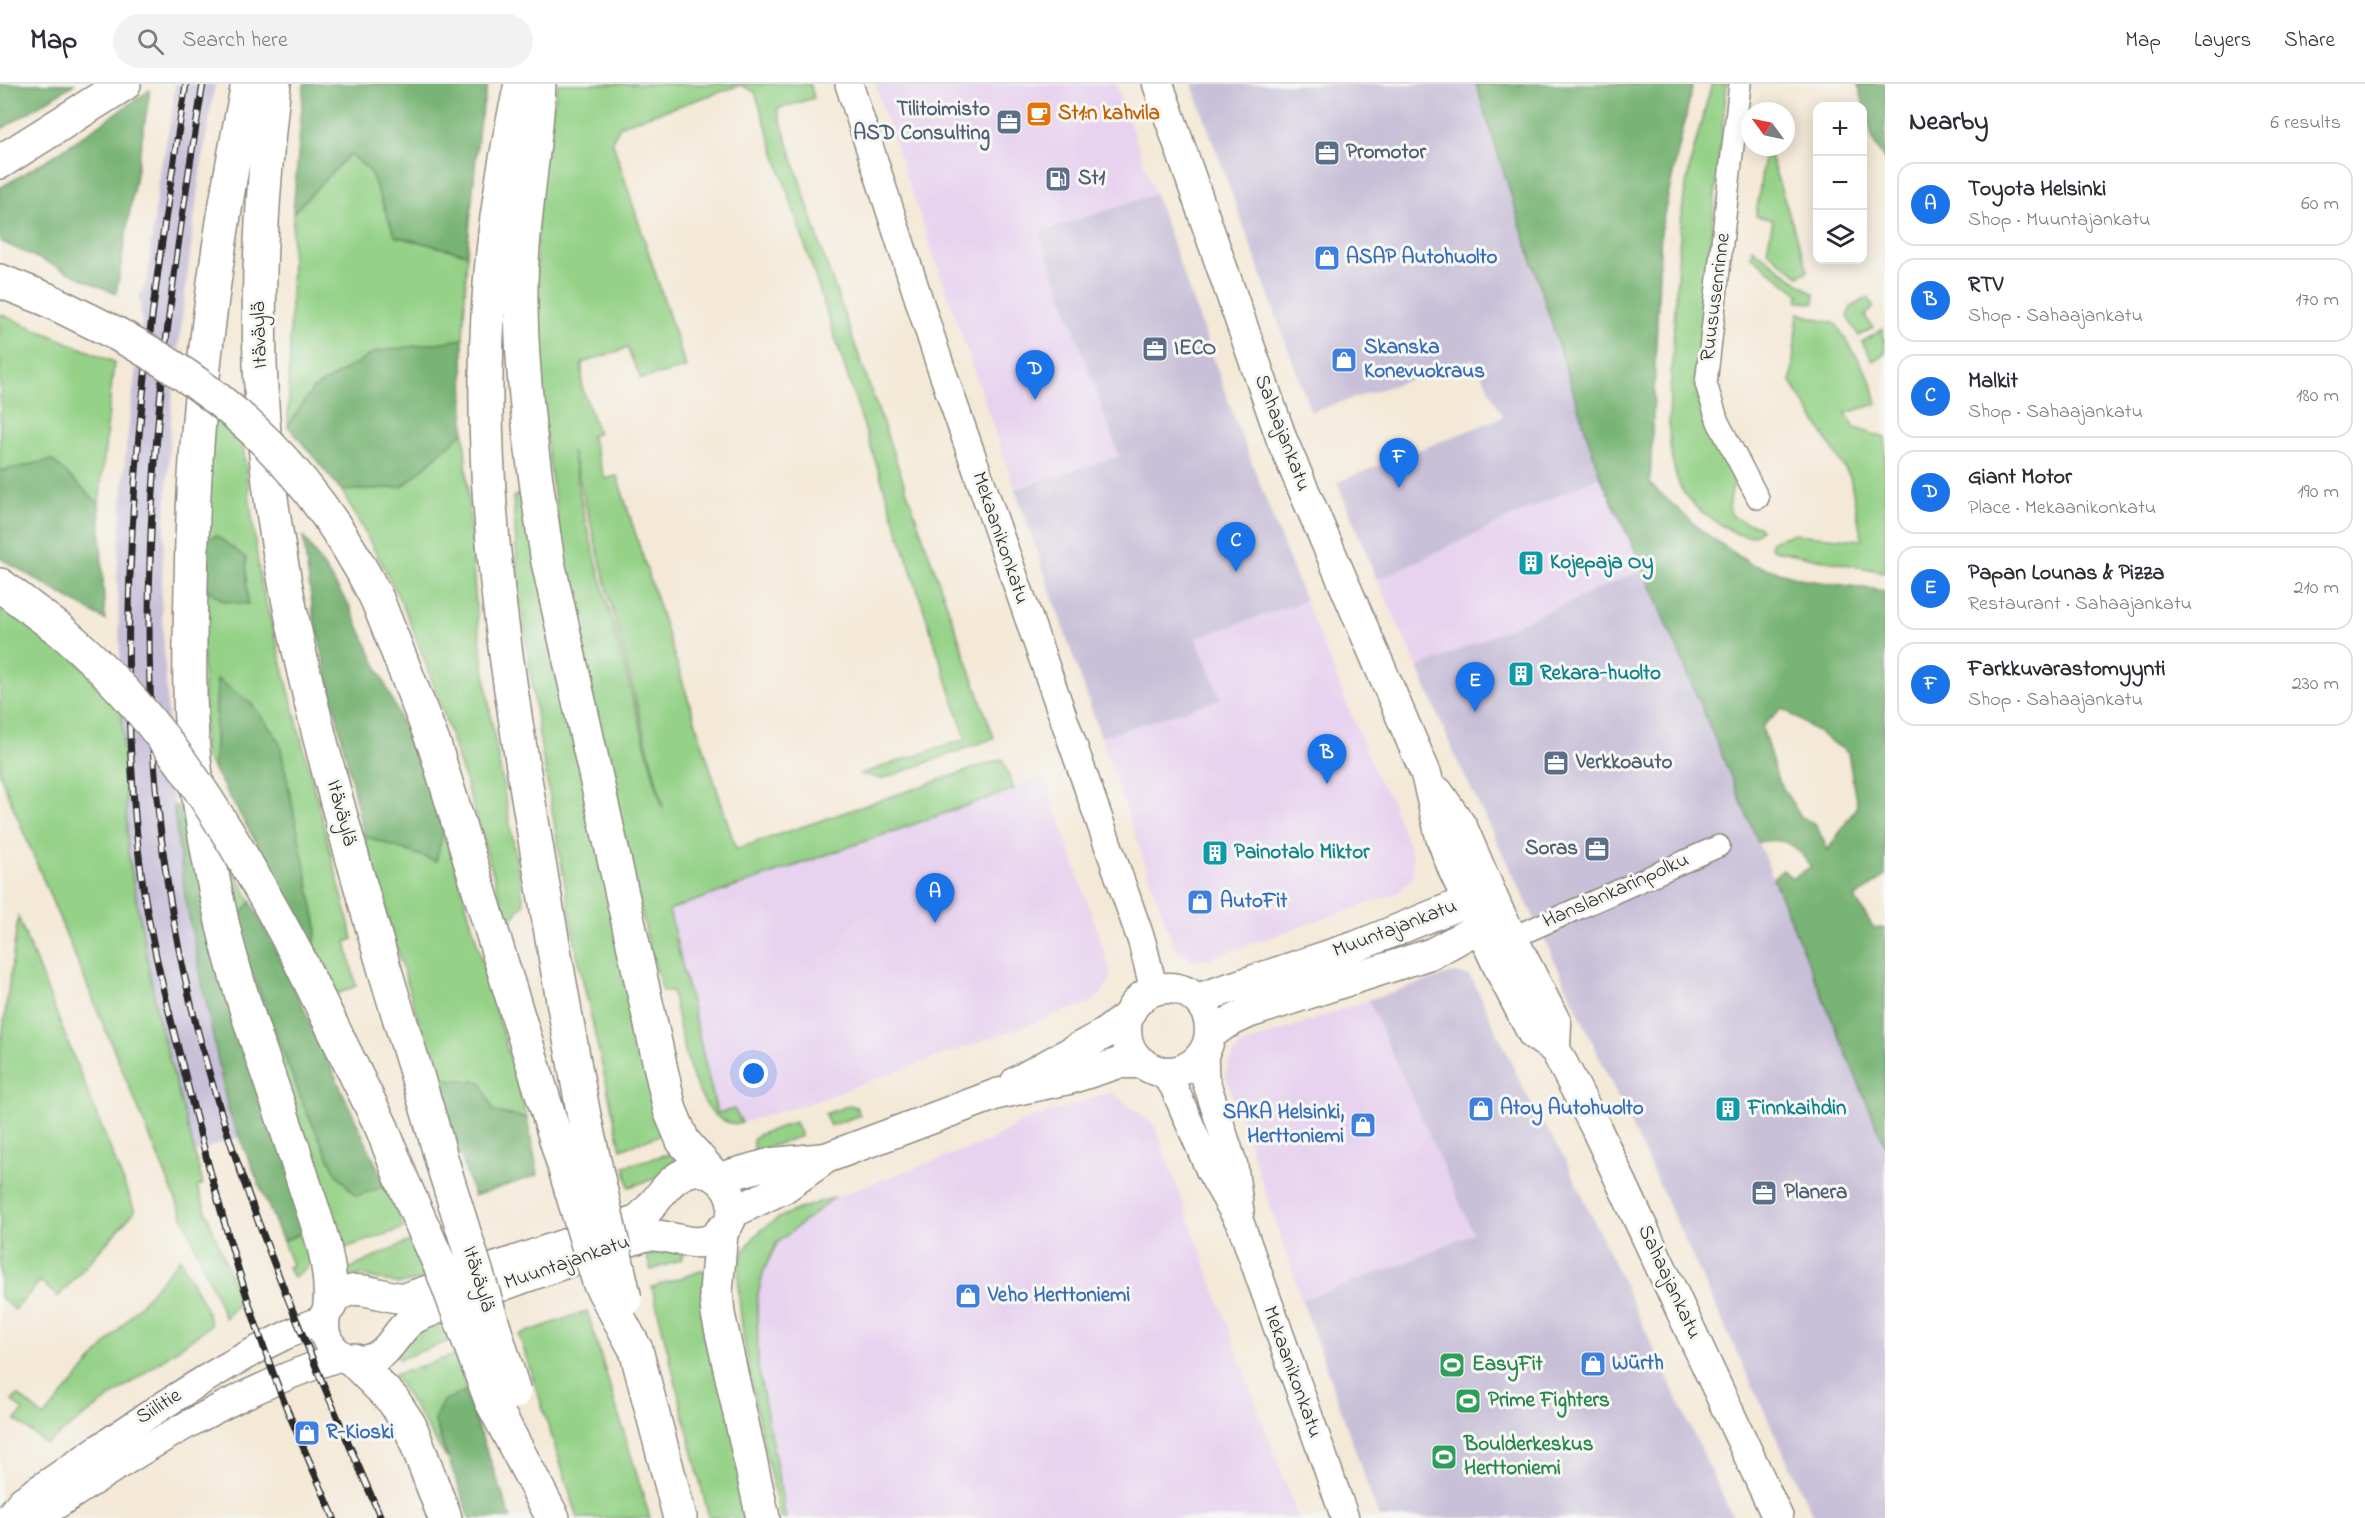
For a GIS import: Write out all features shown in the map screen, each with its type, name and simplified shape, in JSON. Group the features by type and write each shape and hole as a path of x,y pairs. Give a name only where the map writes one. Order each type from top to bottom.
{"highway":[{"path":"0,162 124,84"},
{"path":"248,84 212,294 201,386 192,496 189,667 193,748 218,904 237,983 286,1122 327,1258 331,1286 327,1311"},
{"name":"Itäväylä","path":"274,84 267,143 259,296 272,503 293,617 315,716 386,975 427,1103 502,1396"},
{"path":"520,84 504,157 490,285 486,374 487,465 505,650 549,929 584,1116 636,1350 680,1518"},
{"path":"539,84 521,284 524,366 534,472 549,562 670,1110 683,1141 715,1176"},
{"path":"0,280 115,333 180,370 256,429 319,501 353,552 377,599 435,747 599,1282 636,1350"},
{"path":"0,585 60,630 119,683 172,747 238,846 297,955 382,1128 402,1180 502,1396 555,1518"},
{"path":"727,1222 717,1292 718,1314 763,1518"},
{"path":"348,1358 393,1400 410,1426 445,1518"}],"main road":[{"name":"Sahaajankatu","path":"1158,84 1282,440 1426,774 1462,827 1482,913 1533,1034 1555,1049"},
{"name":"Muuntajankatu","path":"1197,999 1357,946 1482,913"},
{"name":"Muuntajankatu","path":"1207,1043 1225,1024 1248,1013 1433,953 1482,913"},
{"name":"Sahaajankatu","path":"1482,913 1514,937 1556,1023 1555,1049 1668,1278 1778,1518"},
{"path":"727,1222 784,1188 826,1158 997,1094 1069,1079 1119,1063 1174,1071 1188,1066 1207,1043 1208,1017 1197,999 1181,990 1163,988 1154,990 1139,1000 1129,1015 1111,1030 1058,1057 997,1094"},
{"path":"1129,1015 1128,1041 1151,1067"},
{"path":"727,1222 730,1193 715,1176 773,1162 826,1158"},
{"name":"Muuntajankatu","path":"327,1311 340,1295 353,1290 367,1289 380,1295 406,1298 637,1220 649,1212 671,1181 683,1173 697,1170 715,1176"},
{"name":"Muuntajankatu","path":"348,1358 374,1359 385,1351 401,1328 417,1317 644,1236 657,1234 703,1242 727,1222"},
{"path":"327,1311 326,1339 334,1350 348,1358"}],"street":[{"name":"Mekaanikonkatu","path":"849,84 940,365 1142,942 1154,990"},
{"name":"Ruususenrinne","path":"1740,84 1706,384 1718,422 1758,498"},
{"name":"Hanslankarinpolku","path":"1514,937 1719,846"},
{"name":"Mekaanikonkatu","path":"1207,1043 1205,1078 1234,1166 1241,1225"},
{"name":"Mekaanikonkatu","path":"1151,1067 1173,1085 1210,1171 1241,1225 1345,1518"},
{"name":"Siilitie","path":"7,1518 22,1500 183,1392 238,1358 327,1311"},
{"name":"Siilitie","path":"37,1518 186,1424 280,1378 348,1358"}],"shaded area":[{"path":"175,84 215,84 200,173 172,401 161,597 173,805 186,903 228,1110 239,1137 193,1153 157,1014 128,853 117,576 126,448 142,322 139,296 147,282 159,176 172,114"},
{"path":"876,84 1116,84 1155,194 1040,234 1119,456 1015,489"},
{"path":"1192,84 1476,84 1600,476 1377,580 1337,482 1503,417 1474,359 1311,412"},
{"path":"1155,194 1234,417 1305,601 1196,638 1221,699 1101,737 1015,489 1119,456 1040,233"},
{"path":"1600,476 1644,569 1418,668 1377,580"},
{"path":"1644,569 1885,1146 1885,1518 1814,1518 1543,936 1455,756 1418,668"},
{"path":"1305,601 1379,782 1389,795 1413,857 1413,877 1398,893 1204,960 1190,959 1174,947 1101,737 1220,699 1196,638"},
{"path":"1045,777 1110,969 1110,979 1101,995 1092,1002 812,1102 742,1123 734,1109 717,1113 669,910"},
{"path":"1453,973 1469,976 1474,983 1527,1096 1565,1159 1733,1518 1379,1518 1302,1300 1405,1263 1473,1233 1368,1000"},
{"path":"1368,1000 1473,1233 1405,1263 1302,1300 1225,1074 1234,1053 1242,1045"},
{"path":"1111,1092 1155,1126 1298,1518 786,1518 758,1367 755,1312 764,1270 777,1243 835,1197 994,1139 1021,1122"}],"green space":[{"path":"0,84 74,84 0,130"},
{"path":"304,84 488,84 479,125 467,254 395,236 370,171 350,154 293,213"},
{"path":"558,84 810,84 814,98 777,109 824,257 994,738 882,779 860,774 966,739 755,92 741,85 621,125 612,140 686,368 641,379 627,348 582,363 582,387 598,433 591,436 605,479 617,476 736,849 1002,759 1014,789 669,910 717,1113 734,1109 742,1123 725,1121 711,1111 700,1094 684,1050 672,991 663,992 649,946 600,732 557,518 539,373 536,322 536,245 545,147","holes":["572,451 663,807 584,516"]},
{"path":"1476,84 1693,84 1661,228 1650,484 1702,531 1751,564 1807,580 1885,591 1885,876 1855,898 1873,927 1885,929 1885,1146 1773,878 1783,870 1792,878 1811,867 1795,847 1783,841 1758,842 1644,569 1600,476","holes":["1782,708 1848,753 1857,806 1828,850 1816,825 1800,816 1777,778 1762,727"]},
{"path":"1712,84 1727,84 1695,384 1706,420 1735,474 1729,508 1731,514 1745,522 1759,526 1761,530 1752,536 1743,536 1734,532 1698,509 1682,491 1671,455 1670,393 1682,213 1691,164"},
{"path":"1858,84 1885,84 1885,161 1874,143 1867,117 1867,102 1863,102"},
{"path":"150,90 116,294 0,241 0,188 55,155"},
{"path":"350,154 370,171 395,236 467,254 463,339 375,352 313,389 288,426 293,213"},
{"path":"1764,156 1770,156 1808,271 1799,276 1767,251 1773,220 1756,216"},
{"path":"1752,248 1815,295 1814,303 1798,302 1799,294 1751,256"},
{"path":"1868,297 1874,307 1865,316 1873,328 1859,336 1847,317 1851,307"},
{"path":"1798,313 1836,324 1871,380 1877,404 1846,413 1855,428 1885,438 1885,572 1774,550 1770,547 1772,541 1792,534 1862,540 1850,477 1791,382"},
{"path":"0,314 114,362 99,504 52,460 0,471"},
{"path":"1883,329 1885,353 1873,361 1862,342"},
{"path":"463,339 464,432 402,487 342,491 288,426 313,389 375,352"},
{"path":"208,413 242,439 260,579 353,939 346,942 356,986 332,996 313,952 317,927 279,740 217,679 214,770 204,756 202,586 224,601 248,604 245,558 201,542"},
{"path":"464,432 476,609 491,718 524,903 508,924 463,773 411,625 396,591 342,491 402,487"},
{"path":"52,460 99,504 105,620 0,558 0,471"},
{"path":"526,491 666,1133 621,1149 578,959 540,741 519,591 513,497"},
{"path":"216,535 246,558 248,604 224,601 202,586 201,542"},
{"path":"303,536 349,605 394,704 444,827 436,861 364,836 313,612"},
{"path":"0,594 57,639 122,713 128,853 157,1014 203,1184 197,1187 240,1301 225,1318 0,775"},
{"path":"217,679 251,703 279,740 317,927 313,952 262,852 214,770"},
{"path":"173,805 187,811 308,1230 283,1241 228,1110 186,903"},
{"path":"444,827 527,1118 493,1112 481,1082 435,1078 364,836 436,861"},
{"path":"217,838 251,902 233,924 305,1108 336,1173 356,1196 386,1186 404,1228 336,1251 307,1149 240,959 223,897"},
{"path":"251,902 285,968 386,1186 356,1196 336,1173 305,1108 233,924"},
{"path":"18,917 135,1211 58,1297 40,1281 15,1310 0,1297 0,1052"},
{"path":"435,1078 481,1082 494,1112 527,1118 538,1175 474,1196"},
{"path":"850,1105 856,1107 860,1115 830,1126 825,1114"},
{"path":"795,1122 801,1136 754,1152 753,1140 758,1135"},
{"path":"676,1152 678,1160 656,1178 629,1187 624,1166"},
{"path":"835,1197 777,1243 764,1270 757,1298 758,1367 786,1518 780,1518 744,1342 739,1276 742,1256 749,1243 769,1224 794,1211"},
{"path":"308,1230 313,1262 293,1278 288,1267 292,1265 283,1241"},
{"path":"409,1241 425,1279 399,1284 360,1275 346,1276 345,1271"},
{"path":"644,1248 683,1253 681,1260 651,1270"},
{"path":"180,1258 206,1309 211,1325 46,1444 16,1420 23,1411 12,1401 18,1395 44,1417"},
{"path":"704,1270 752,1518 709,1518 652,1287"},
{"path":"587,1311 650,1518 578,1518 519,1335"},
{"path":"442,1322 449,1341 400,1359 394,1354 419,1327"},
{"path":"455,1355 468,1390 434,1419 447,1459 394,1375"},
{"path":"465,1391 511,1518 470,1518 434,1419 443,1401"}],"railway":[{"path":"186,84 157,274 136,464 128,656 131,751 138,847 151,932 163,988 227,1232 279,1389 334,1518"},
{"path":"203,84 169,313 150,544 149,660 155,775 168,890 191,1004 209,1071 251,1201 300,1329 381,1518"}],"place":[{"name":"St1:n kahvila","path":"1039,114"},
{"name":"Tilitoimisto ASD Consulting","path":"1009,122"},
{"name":"Promotor","path":"1327,153"},
{"name":"St1","path":"1058,179"},
{"name":"ASAP Autohuolto","path":"1327,258"},
{"name":"IECO","path":"1155,349"},
{"name":"Skanska Konevuokraus","path":"1344,360"},
{"name":"Giant Motor","path":"1035,400"},
{"name":"Farkkuvarastomyynti","path":"1399,488"},
{"name":"Kojepaja Oy","path":"1531,563"},
{"name":"Malkit","path":"1236,572"},
{"name":"Rekara-huolto","path":"1521,674"},
{"name":"Papan Lounas & Pizza","path":"1475,712"},
{"name":"Verkkoauto","path":"1556,763"},
{"name":"RTV","path":"1327,784"},
{"name":"Soras","path":"1597,849"},
{"name":"Painotalo Miktor","path":"1215,853"},
{"name":"AutoFit","path":"1200,902"},
{"name":"Toyota Helsinki","path":"935,923"},
{"name":"Atoy Autohuolto","path":"1481,1109"},
{"name":"Finnkaihdin","path":"1728,1109"},
{"name":"SAKA Helsinki, Herttoniemi","path":"1363,1125"},
{"name":"Planera","path":"1764,1193"},
{"name":"Veho Herttoniemi","path":"968,1296"},
{"name":"Würth","path":"1593,1364"},
{"name":"EasyFit","path":"1452,1365"},
{"name":"Prime Fighters","path":"1468,1401"},
{"name":"R-Kioski","path":"307,1433"},
{"name":"Boulderkeskus Herttoniemi","path":"1444,1457"}]}
